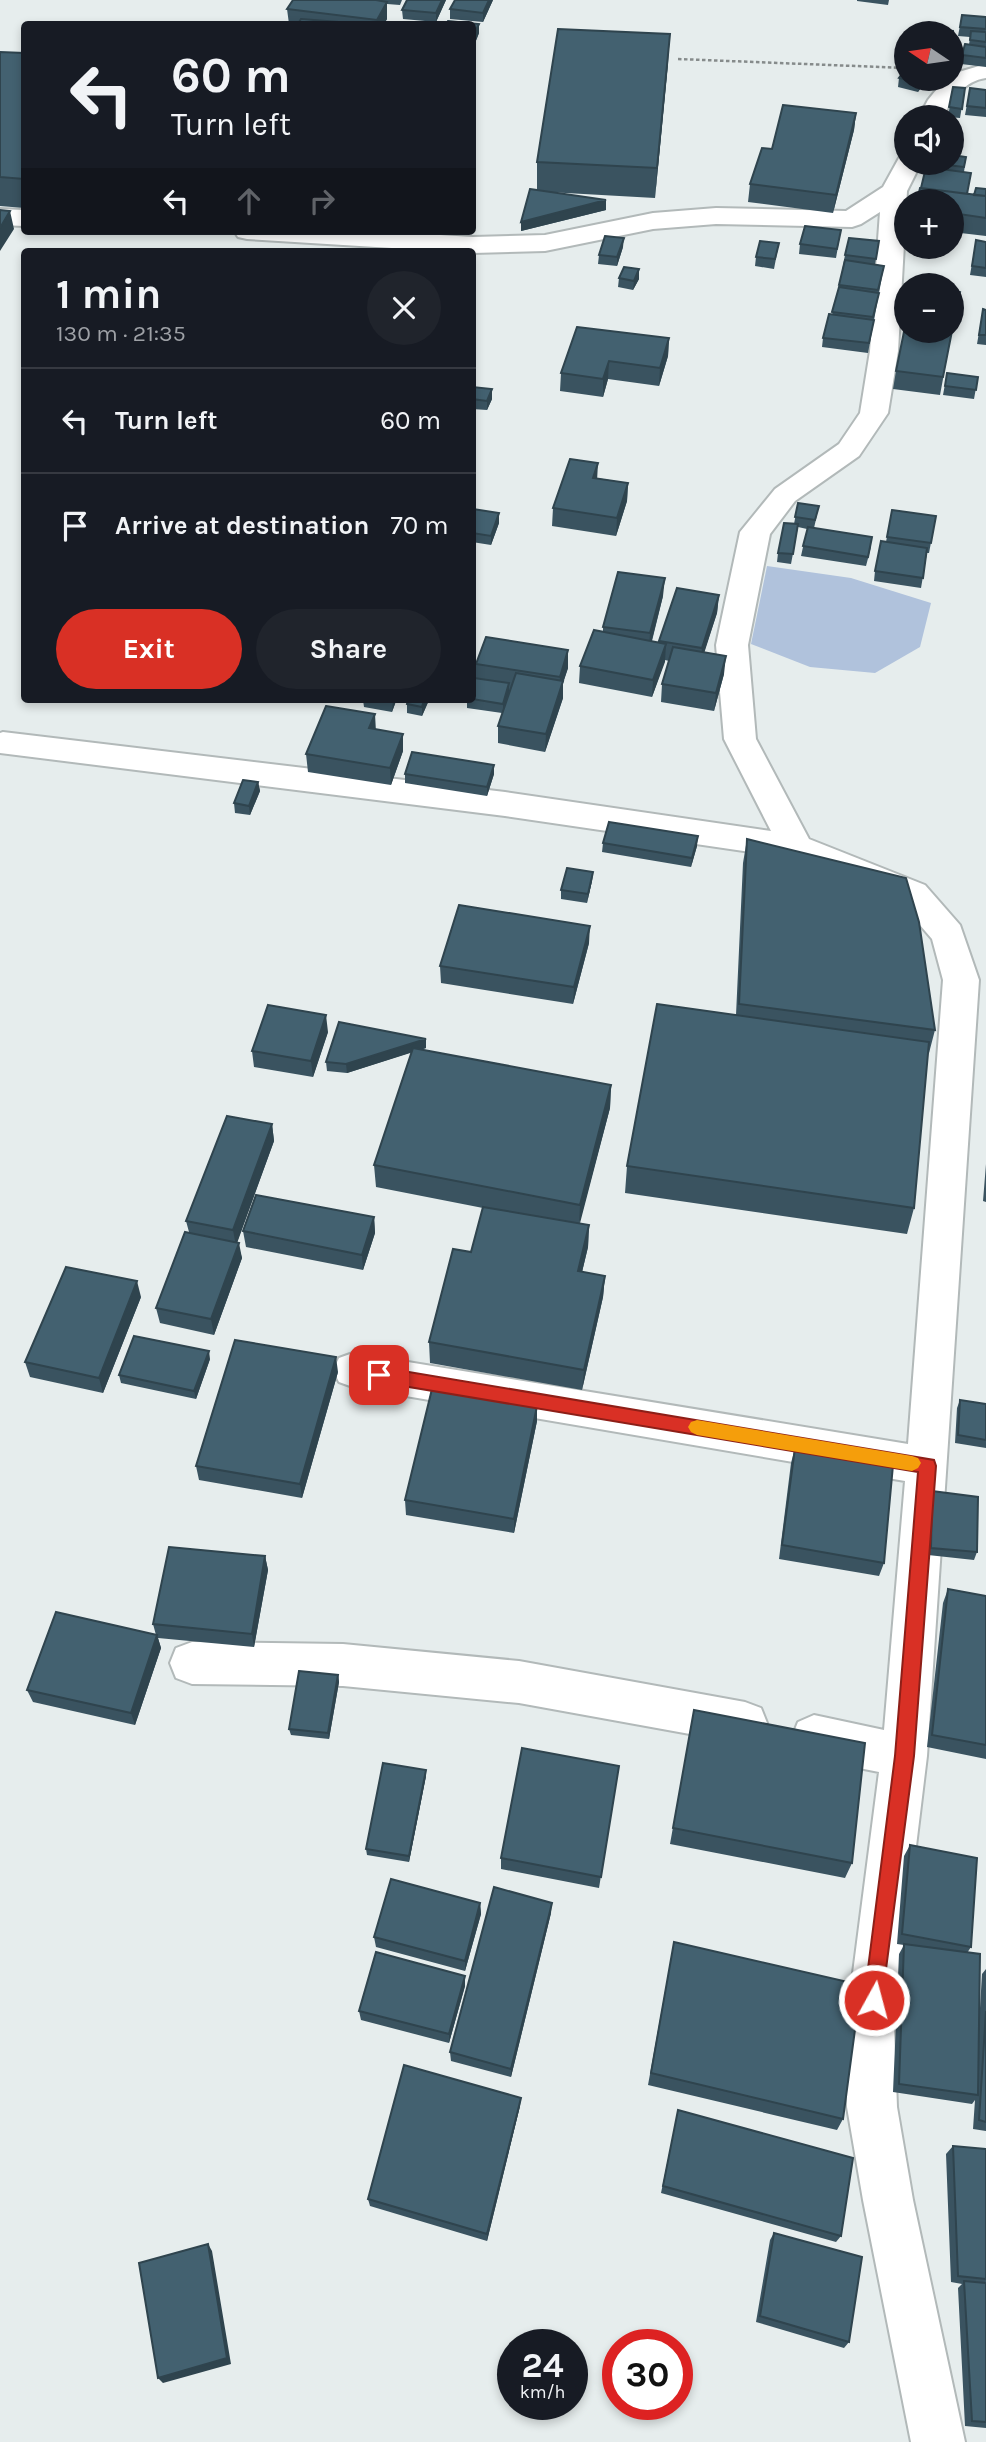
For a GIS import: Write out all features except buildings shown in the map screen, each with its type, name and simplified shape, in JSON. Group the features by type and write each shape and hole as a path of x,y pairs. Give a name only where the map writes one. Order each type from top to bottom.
{"street":[{"path":"936,105 943,92 972,71 986,71"},
{"path":"312,235 473,245 545,243 653,221 703,217 852,219 901,177"},
{"path":"796,847 740,739 732,645 755,532 785,495 849,450 874,413 884,351 901,177"},
{"path":"0,217 21,218"},
{"path":"3,743 505,804 796,847 913,894 948,934 961,980 928,1466 904,1756 870,2027 873,2107 888,2200 938,2442"},
{"path":"353,1370 928,1466"},
{"path":"192,1663 343,1665 519,1682 757,1725 904,1756"}],"path":[{"path":"678,59 894,68"}],"water":[{"path":"767,566 851,578 931,603 920,647 875,673 810,667 751,644"}],"slow traffic":[{"path":"697,1427 912,1463"}],"route":[{"path":"379,1375 928,1466 904,1756 874,2000"}]}
